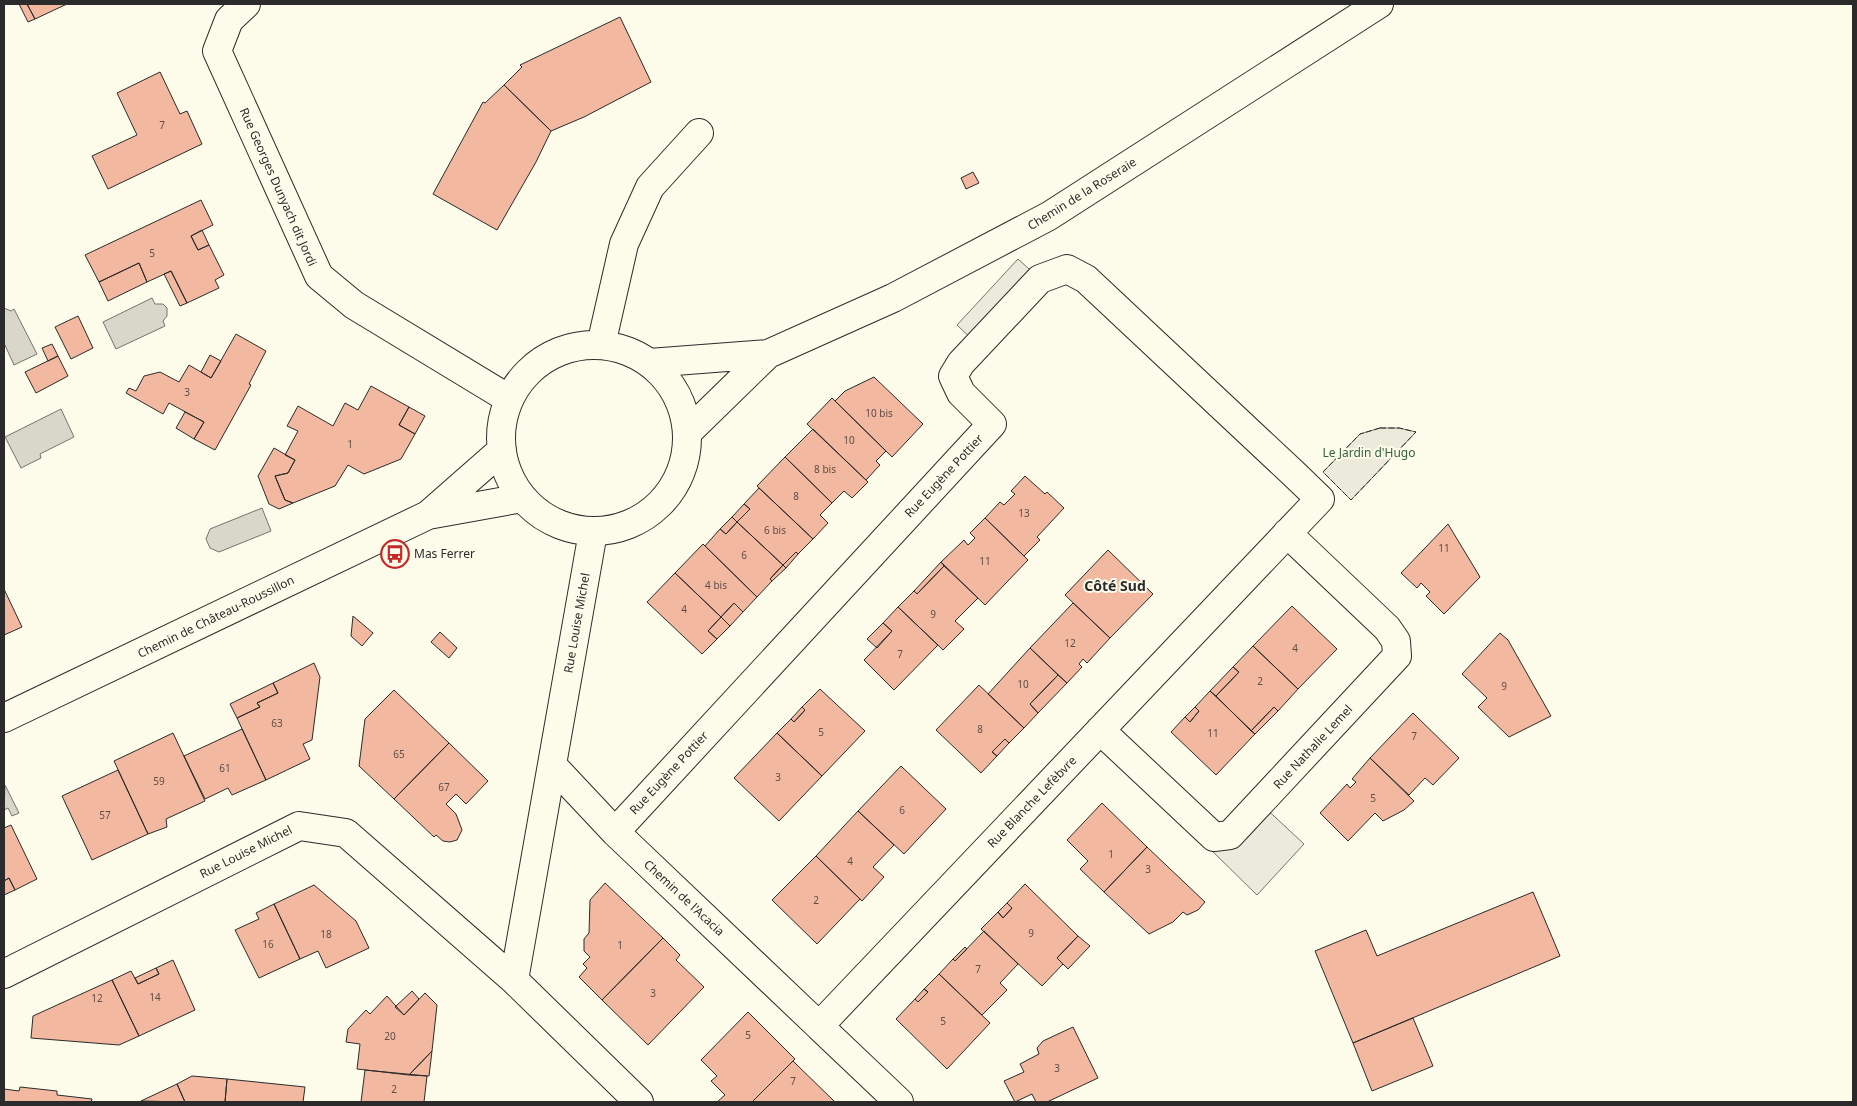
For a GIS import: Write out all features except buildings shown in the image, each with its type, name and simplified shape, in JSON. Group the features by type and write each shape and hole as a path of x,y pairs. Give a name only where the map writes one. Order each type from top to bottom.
{"street":[{"name":"Rue Georges Dunyach dit Jordi","path":"246,4 229,20 217,51 319,276 354,305 509,398"},
{"name":"Chemin de la Roseraie","path":"688,432 768,354 893,298 1049,216 1379,4"},
{"path":"601,345 624,244 650,187 699,133"},
{"name":"Rue Eugène Pottier","path":"615,832 992,424 961,393 953,376 962,363 1040,279 1067,269 1086,279 1320,499"},
{"path":"601,345 626,351 649,362 668,382 682,406 688,432 685,463 672,491 667,497 651,513 623,528 592,532 566,528 542,516 522,498 509,475 502,450 502,424 509,398 525,375 547,357 573,348 601,345"},
{"name":"Chemin de la Roseraie","path":"649,362 768,354"},
{"name":"Chemin de Château-Roussillon","path":"428,515 502,450"},
{"name":"Chemin de Château-Roussillon","path":"4,718 428,515 522,498"},
{"name":"Rue Blanche Lefèbvre","path":"819,1026 1320,499"},
{"name":"Rue Louise Michel","path":"514,980 553,766 592,532"},
{"name":"Rue Nathalie Lemel","path":"1100,730 1214,837 1230,835 1397,656 1396,642 1387,628 1287,533"},
{"name":"Chemin de l'Acacia","path":"553,766 615,832 819,1026"},
{"name":"Rue Louise Michel","path":"4,974 299,826 346,833 514,980 639,1102"},
{"path":"819,1026 899,1102"}],"green space":[{"name":"Le Jardin d'Hugo","path":"1380,428 1399,428 1416,432 1351,500 1323,472 1360,434"}],"shaded area":[{"path":"1018,259 1040,279 978,345 957,325"},
{"path":"152,298 155,304 163,304 167,308 167,316 163,321 165,326 116,349 103,322"},
{"path":"4,308 11,311 14,309 37,354 14,365 4,343"},
{"path":"61,409 74,437 40,454 41,458 21,468 5,437"},
{"path":"262,508 271,531 219,552 210,548 206,539 210,529"},
{"path":"5,785 19,813 12,816 8,808 4,810"},
{"path":"1260,803 1304,844 1257,895 1207,846"}],"fence":[{"path":"1380,428 1399,428 1416,432 1351,500 1323,472 1360,434 1380,428"}],"place":[{"name":"Mas Ferrer","path":"395,554"}],"district":[{"name":"Côté Sud","path":"1115,586"}]}
